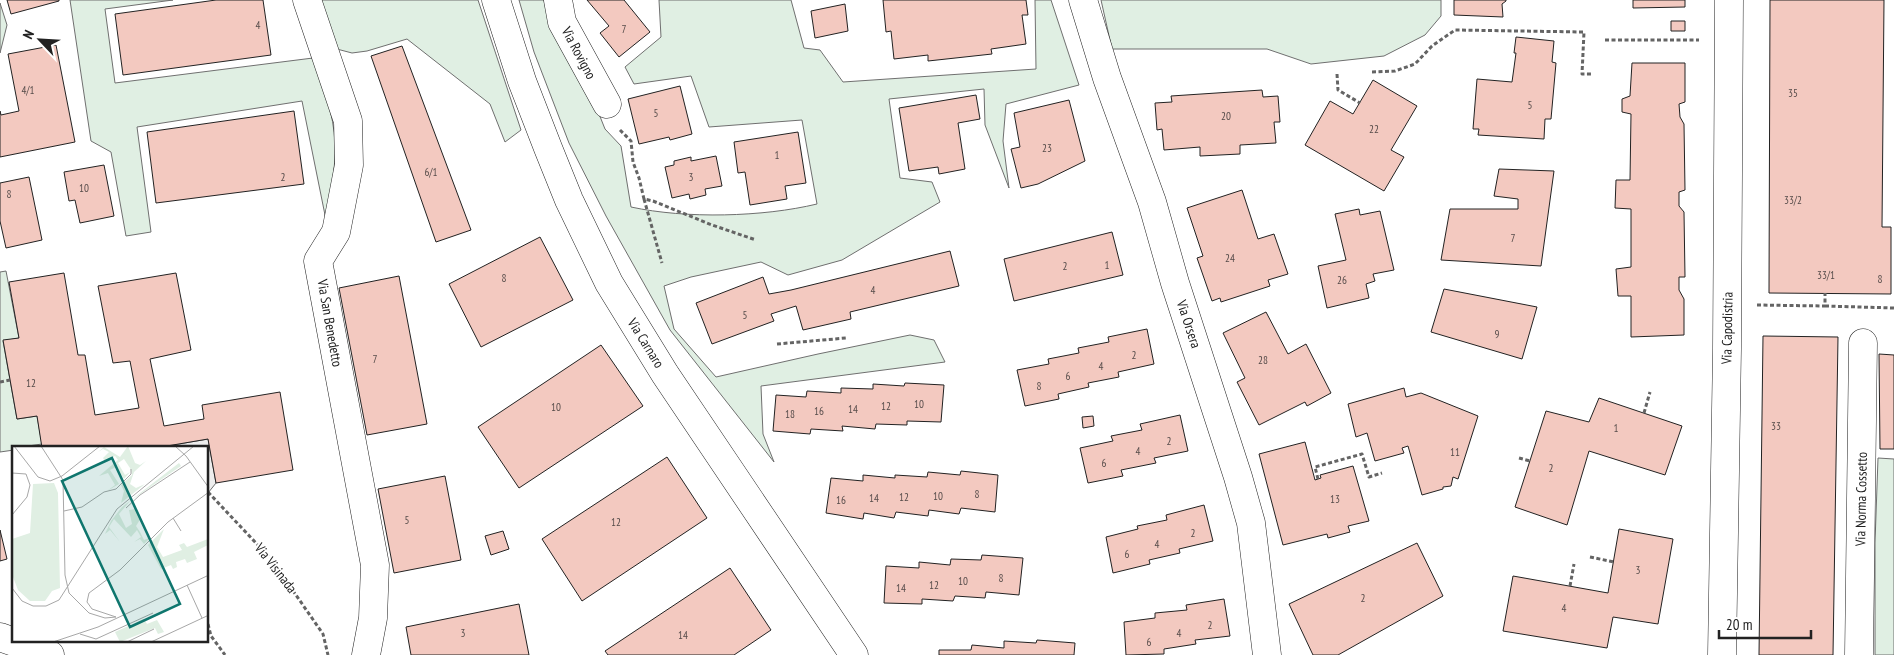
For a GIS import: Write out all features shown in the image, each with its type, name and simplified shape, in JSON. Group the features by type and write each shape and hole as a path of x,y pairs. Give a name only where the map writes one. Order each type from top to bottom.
{"street":[{"name":"Via San Benedetto","path":"307,0 348,121 349,165 336,232 318,261 375,565 373,618 366,655"},
{"name":"Via Carnaro","path":"496,0 522,81 548,148 569,200 609,283 665,374 854,655"},
{"name":"Via Rovigno","path":"558,0 562,22 606,104"},
{"name":"Via Orsera","path":"1083,0 1106,78 1152,202 1175,283 1251,523 1267,655"},
{"name":"Via Capodistria","path":"1722,655 1727,349 1729,0"},
{"name":"Via Norma Cossetto","path":"1860,655 1863,343"},
{"path":"0,637 12,641"},
{"path":"14,642 50,655"}],"path":[{"path":"1372,72 1395,71 1415,64 1432,46 1455,30 1584,32 1582,74 1593,74"},
{"path":"1605,40 1730,40"},
{"path":"1337,74 1338,90 1360,103"},
{"path":"606,104 614,123 630,141 633,162 640,178 662,263"},
{"path":"644,199 653,200 712,225 756,240"},
{"path":"1825,293 1825,306"},
{"path":"1752,305 1894,308"},
{"path":"777,344 846,338"},
{"path":"0,382 10,380"},
{"path":"1644,413 1650,392"},
{"path":"1318,479 1315,467 1362,454 1369,477 1382,474"},
{"path":"1519,458 1530,461"},
{"name":"Via Visinada","path":"209,493 271,559 323,634 328,655"},
{"path":"1590,557 1614,562"},
{"path":"1570,586 1574,564"},
{"path":"209,627 212,636 225,655"}],"green space":[{"path":"70,0 173,0 105,9 115,83 313,58 333,122 335,144 335,163 326,220 302,101 137,127 151,232 126,236 111,152 91,141"},
{"path":"318,0 478,0 521,130 505,142 490,104 407,39 367,51 352,53 333,48"},
{"path":"519,0 544,0 549,22 597,109 605,129 621,146 631,207 653,211 700,215 749,214 773,212 817,204 802,120 709,127 691,76 634,84 625,67 661,37 659,0 791,0 804,48 820,50 843,82 1036,69 1035,0 1051,0 1079,85 1006,104 1003,141 1009,188 985,125 984,89 889,99 900,178 932,182 940,202 842,260 788,275 761,262 691,277 664,286 674,329 716,377 910,335 934,340 945,362 761,386 763,434 774,462 670,330 606,216 569,143 534,52"},
{"path":"1101,0 1441,0 1441,16 1425,35 1384,56 1311,64 1267,49 1112,49"},
{"path":"0,3 7,25 0,53"},
{"path":"6,271 19,338 3,341 17,419 37,416 42,444 12,446 12,450 0,452 0,272"},
{"path":"1878,458 1894,459 1894,655 1875,655 1875,543"}],"shaded area":[{"path":"208,439 216,483 209,492 209,446 167,446"}],"building":[{"path":"7,0 59,0 59,1 11,14"},
{"path":"216,0 263,0 271,55 123,75 115,14"},
{"path":"587,0 624,0 650,32 619,57 600,33 609,26"},
{"path":"883,0 1026,0 1028,15 1022,15 1026,44 991,49 992,54 928,61 928,55 894,59 891,31 886,32"},
{"path":"1454,0 1506,1 1502,4 1503,17 1454,15"},
{"path":"1633,0 1685,0 1685,7 1633,8"},
{"path":"1770,0 1884,0 1882,227 1891,227 1891,294 1769,293"},
{"path":"845,4 848,31 815,38 811,11"},
{"path":"1671,21 1685,21 1685,31 1671,31"},
{"path":"1516,37 1554,41 1552,62 1556,63 1551,119 1545,119 1544,139 1478,135 1479,129 1473,129 1477,79 1512,82"},
{"path":"56,45 75,142 0,157 0,111 1,115 19,111 8,54"},
{"path":"402,46 471,230 436,242 371,56"},
{"path":"1632,63 1685,63 1685,102 1679,104 1680,117 1684,124 1685,190 1679,192 1679,206 1684,212 1685,277 1679,277 1679,290 1684,299 1684,335 1631,337 1631,296 1618,296 1616,269 1631,267 1631,209 1615,208 1616,180 1630,180 1631,114 1622,112 1622,99 1630,96"},
{"path":"1373,80 1417,106 1391,150 1404,157 1384,191 1305,145 1330,101 1353,114"},
{"path":"680,86 692,134 670,140 669,137 639,144 628,99"},
{"path":"1262,90 1263,97 1278,96 1280,122 1274,122 1276,143 1240,145 1240,154 1200,156 1200,147 1164,150 1162,129 1157,130 1155,103 1172,102 1171,96"},
{"path":"976,95 980,119 958,123 965,169 939,174 938,167 909,171 899,108"},
{"path":"1069,100 1085,161 1038,184 1021,188 1011,149 1020,147 1014,113"},
{"path":"294,111 304,184 156,203 147,132"},
{"path":"798,132 806,183 785,186 787,199 750,205 745,172 738,173 734,142"},
{"path":"716,156 722,186 705,189 706,195 690,199 689,194 672,198 665,167 674,165 674,161 691,157 691,161"},
{"path":"104,165 114,216 80,223 75,200 69,201 64,172"},
{"path":"1499,169 1554,171 1541,266 1441,260 1450,209 1518,209 1518,199 1494,196"},
{"path":"29,177 42,240 6,248 0,221 0,183"},
{"path":"1242,190 1258,239 1274,234 1288,274 1268,280 1270,286 1221,302 1220,298 1212,301 1197,258 1203,256 1187,208"},
{"path":"1359,209 1360,215 1380,211 1394,270 1373,274 1375,281 1366,284 1369,298 1327,308 1318,266 1346,260 1335,214"},
{"path":"1112,232 1123,275 1014,301 1004,259"},
{"path":"540,237 573,300 481,347 449,284"},
{"path":"950,251 959,286 850,312 851,319 803,330 796,306 771,314 774,321 712,344 696,303 763,277 769,294"},
{"path":"64,273 78,355 85,355 95,415 139,408 130,361 113,363 98,286 176,273 191,350 150,359 164,426 204,419 202,405 280,392 293,470 216,483 208,439 167,446 42,446 37,416 17,419 3,340 19,338 9,282"},
{"path":"399,276 427,424 367,435 339,288"},
{"path":"1444,289 1537,307 1522,359 1431,332"},
{"path":"1266,312 1288,354 1306,344 1331,393 1307,406 1305,402 1259,425 1237,382 1245,378 1223,333"},
{"path":"1147,329 1154,364 1118,372 1119,377 1088,383 1089,387 1058,394 1059,399 1025,406 1017,370 1049,364 1048,359 1079,353 1078,348 1109,342 1108,337"},
{"path":"1763,336 1838,337 1833,655 1759,655"},
{"path":"601,345 643,406 519,488 478,427"},
{"path":"1879,354 1894,355 1894,449 1880,449"},
{"path":"905,383 944,385 941,422 907,421 907,425 876,424 875,429 842,426 843,431 811,429 810,434 773,431 776,395 806,397 807,391 841,393 841,388 873,389 873,384 904,386"},
{"path":"1404,388 1406,397 1421,393 1478,416 1458,479 1453,477 1451,486 1422,495 1408,446 1402,448 1404,453 1375,461 1367,433 1356,437 1348,404"},
{"path":"1599,398 1682,426 1665,475 1589,451 1567,525 1515,507 1546,411 1589,422"},
{"path":"1180,415 1188,451 1154,458 1156,463 1121,470 1123,476 1088,483 1080,448 1113,441 1111,436 1142,430 1140,424"},
{"path":"1093,416 1094,426 1083,428 1082,417"},
{"path":"1305,442 1315,480 1321,478 1320,475 1353,466 1369,521 1348,526 1350,532 1328,538 1327,534 1283,545 1259,454"},
{"path":"667,457 707,518 582,601 542,539"},
{"path":"961,471 998,475 995,512 961,508 959,514 929,510 928,516 896,512 894,518 864,513 863,519 826,513 831,478 863,481 863,475 895,478 895,475 927,477 928,472 960,475"},
{"path":"445,476 461,560 394,573 378,489"},
{"path":"1204,505 1213,541 1179,549 1180,553 1149,560 1150,564 1113,573 1106,537 1138,529 1137,526 1167,520 1166,515"},
{"path":"1619,529 1673,539 1658,624 1613,617 1607,648 1503,631 1513,576 1608,593"},
{"path":"0,530 7,559 0,561"},
{"path":"503,531 509,549 491,555 485,536"},
{"path":"1417,543 1443,596 1338,655 1313,655 1289,604"},
{"path":"982,555 1023,558 1019,595 986,592 985,598 955,596 953,601 922,599 922,604 884,603 886,566 919,568 919,562 950,565 951,559 981,560"},
{"path":"730,568 771,630 734,655 608,655 605,651"},
{"path":"1224,599 1230,636 1195,640 1196,644 1164,649 1164,654 1126,655 1124,622 1155,618 1155,613 1187,610 1186,605"},
{"path":"519,604 529,655 411,655 406,627"},
{"path":"1037,640 1075,643 1074,655 939,655 939,650 971,650 972,645 1004,648 1004,641 1036,643"}]}
